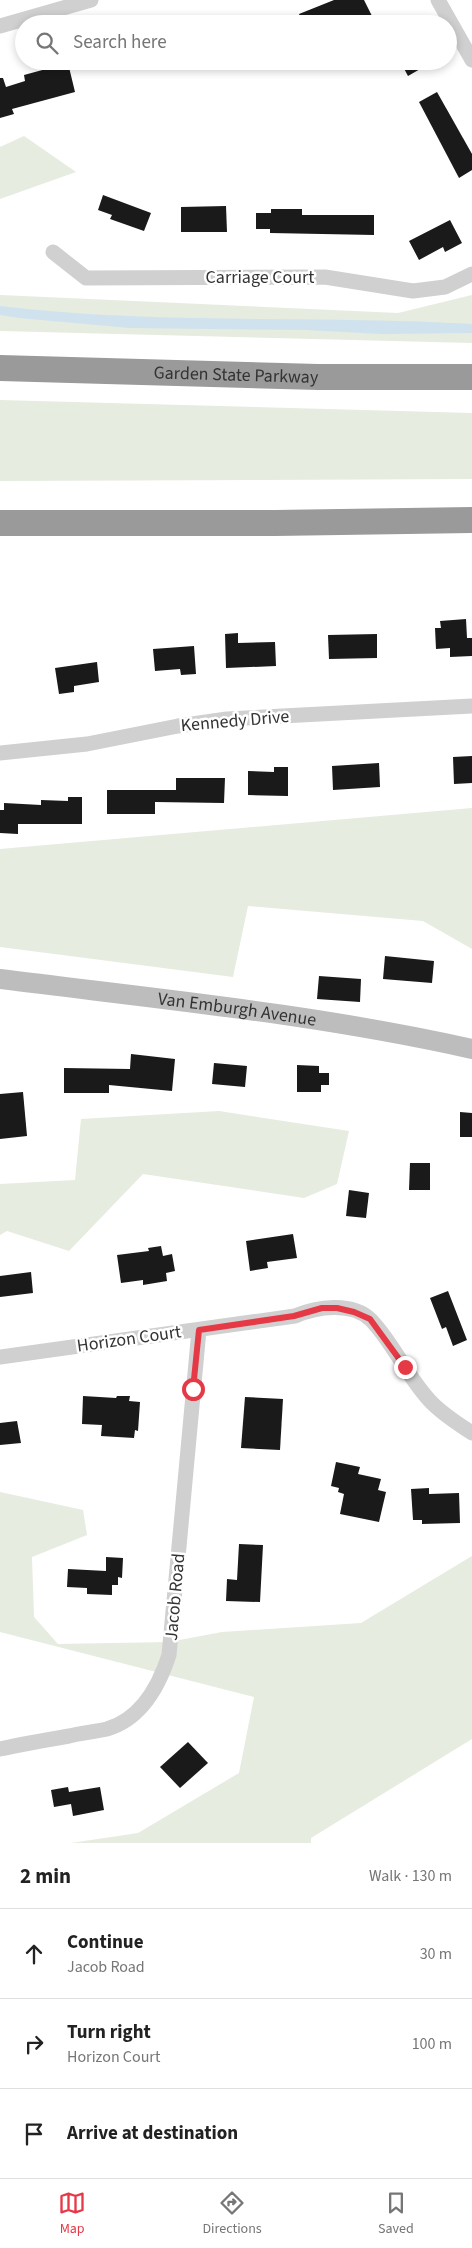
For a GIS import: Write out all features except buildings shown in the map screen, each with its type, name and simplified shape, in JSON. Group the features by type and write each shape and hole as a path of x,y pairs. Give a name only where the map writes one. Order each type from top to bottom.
{"highway":[{"name":"Garden State Parkway","path":"0,368 318,377 472,377"},
{"path":"0,523 265,523 472,520"}],"main road":[{"name":"Van Emburgh Avenue","path":"0,979 295,1015 418,1037 472,1050"}],"street":[{"path":"38,15 91,0"},
{"path":"438,0 446,15"},
{"path":"0,26 15,22"},
{"path":"457,34 472,60"},
{"name":"Carriage Court","path":"53,252 86,278 325,277 413,291 445,286 472,274"},
{"name":"Kennedy Drive","path":"0,753 87,744 178,726 227,719 472,706"},
{"name":"Horizon Court","path":"0,1357 294,1316 322,1308 337,1308 354,1312 370,1319 432,1402 455,1422 472,1433"},
{"name":"Jacob Road","path":"0,1749 108,1728 125,1720 140,1708 163,1677 169,1655 199,1330"}],"shaded area":[{"path":"24,136 76,172 0,199 0,147"},
{"path":"0,295 398,313 472,295 472,343 0,331"},
{"path":"0,400 472,413 472,479 0,481"},
{"path":"472,808 472,949 423,921 248,906 233,977 0,947 0,849"},
{"path":"219,1111 349,1131 337,1184 304,1198 143,1174 69,1251 7,1231 0,1235 0,1184 75,1180 81,1119"},
{"path":"0,1492 83,1510 87,1535 32,1557 34,1617 58,1644 169,1642 222,1632 361,1623 472,1556 472,1739 311,1838 311,1843 71,1843 138,1833 239,1773 254,1697 0,1632"}],"water":[{"path":"0,306 118,316 413,321 472,324 472,333 382,334 306,330 130,328 0,315"}],"route":[{"path":"193,1389 199,1330 294,1316 322,1308 337,1308 354,1312 370,1319 405,1367"}]}
